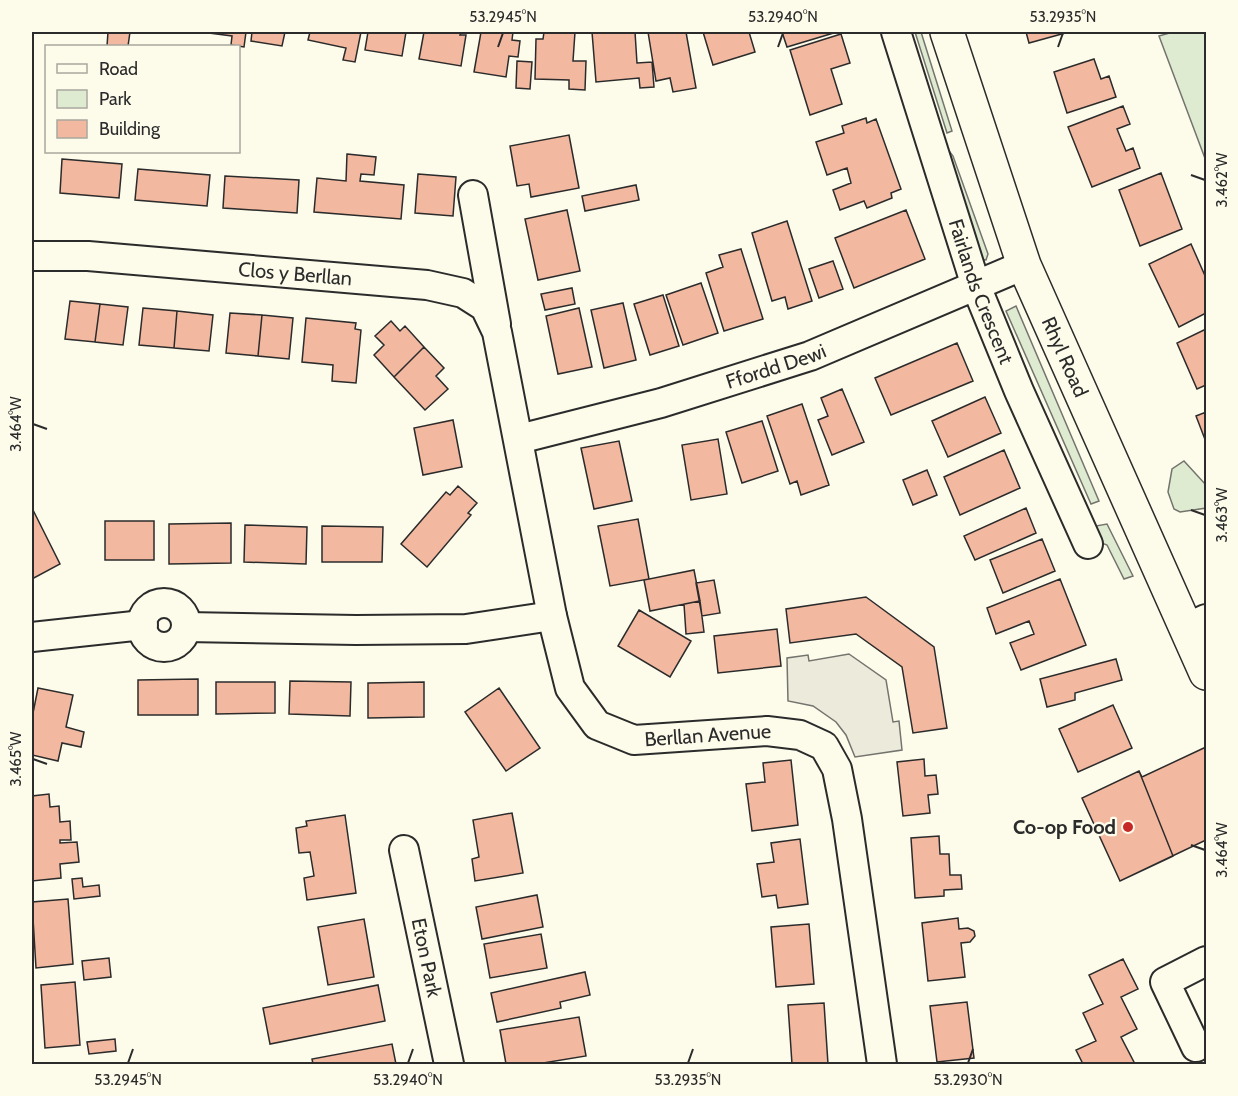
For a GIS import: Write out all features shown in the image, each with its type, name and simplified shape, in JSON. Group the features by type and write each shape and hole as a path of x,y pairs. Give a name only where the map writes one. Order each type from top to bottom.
{"street":[{"name":"Fairlands Crescent","path":"896,32 976,286 1019,391 1088,544"},
{"name":"Rhyl Road","path":"947,32 1024,265 1197,624 1206,673"},
{"path":"473,195 497,332"},
{"name":"Clos y Berllan","path":"32,256 88,256 427,285 463,293 484,307 497,332 504,374"},
{"name":"Ffordd Dewi","path":"519,439 661,403 810,356 1024,265"},
{"name":"Berllan Avenue","path":"504,374 519,439 552,616 570,688 597,725 634,740 767,731 800,735 824,746 837,769 847,819 882,1065"},
{"path":"32,637 143,625 147,638 160,646 174,644 180,640 186,627 466,629 552,616"},
{"name":"Eton Park","path":"404,850 449,1065"},
{"path":"1196,1047 1165,982 1206,961"}],"green space":[{"path":"915,32 921,32 952,131 947,133"},
{"path":"1173,32 1206,32 1206,161 1159,36"},
{"path":"937,135 953,156 988,254 986,260 979,259"},
{"path":"1016,306 1099,501 1091,504 1006,311"},
{"path":"1184,461 1206,485 1206,508 1180,512 1174,509 1168,492 1172,469"},
{"path":"1107,524 1133,576 1124,579 1107,545 1094,540 1090,527"}],"shaded area":[{"path":"849,654 886,680 893,722 899,721 902,750 855,757 846,735 836,722 813,706 788,701 787,658 808,655 809,661"}],"building":[{"path":"108,32 130,32 128,45 107,45"},
{"path":"201,32 246,32 244,47 231,45 232,36"},
{"path":"252,32 285,32 282,46 251,41"},
{"path":"310,32 361,32 355,62 343,60 346,48 308,40"},
{"path":"368,32 406,32 402,56 365,50"},
{"path":"424,32 461,32 460,35 466,35 461,66 419,59"},
{"path":"481,32 513,32 512,40 520,41 518,57 509,56 506,77 474,72"},
{"path":"544,32 575,32 573,61 586,61 585,90 569,89 569,80 535,79 536,39 543,39"},
{"path":"592,32 635,32 637,63 652,62 654,87 640,88 639,78 596,82"},
{"path":"648,32 686,32 696,88 673,92 670,78 656,81"},
{"path":"703,32 749,32 755,52 713,65"},
{"path":"782,32 837,32 787,47"},
{"path":"1026,32 1069,32 1029,43"},
{"path":"841,34 850,63 831,69 842,104 810,115 790,50"},
{"path":"1094,59 1101,79 1109,76 1116,97 1067,113 1054,72"},
{"path":"517,61 532,62 530,89 516,88"},
{"path":"1123,106 1130,124 1117,129 1126,151 1133,148 1140,168 1092,187 1068,127"},
{"path":"866,118 867,123 876,119 901,189 891,193 892,198 867,208 864,201 840,210 833,190 851,183 847,168 827,175 816,142 844,133 842,126"},
{"path":"569,135 579,188 531,197 529,184 517,186 510,146"},
{"path":"347,154 376,157 374,175 361,174 360,181 404,185 401,219 314,212 317,178 346,181"},
{"path":"62,159 122,164 119,198 60,193"},
{"path":"138,169 210,175 207,206 135,200"},
{"path":"1161,173 1182,229 1140,246 1119,190"},
{"path":"418,174 456,177 453,216 415,213"},
{"path":"225,176 299,180 297,213 223,208"},
{"path":"636,185 639,200 585,211 582,196"},
{"path":"567,210 580,271 538,280 525,219"},
{"path":"906,210 925,259 854,288 835,238"},
{"path":"787,221 812,301 788,309 785,297 772,301 752,233"},
{"path":"1191,244 1206,278 1206,313 1179,327 1149,264"},
{"path":"741,249 763,319 724,331 706,273 723,267 719,255"},
{"path":"833,261 843,289 819,298 809,269"},
{"path":"701,283 718,333 683,345 666,295"},
{"path":"572,288 575,304 545,310 541,294"},
{"path":"663,295 679,346 650,355 634,304"},
{"path":"70,301 100,304 95,342 65,339"},
{"path":"623,303 636,360 604,368 591,310"},
{"path":"100,304 128,307 123,345 95,342"},
{"path":"143,308 177,311 174,348 139,345"},
{"path":"579,308 592,367 558,374 546,316"},
{"path":"177,311 213,315 209,351 174,348"},
{"path":"230,313 262,315 258,356 226,353"},
{"path":"262,315 293,318 289,359 258,356"},
{"path":"306,318 356,323 355,329 361,330 356,383 332,381 333,365 302,362"},
{"path":"391,321 400,331 405,326 424,347 394,377 374,355 384,345 375,336"},
{"path":"1206,329 1206,385 1197,389 1177,343"},
{"path":"957,343 973,381 891,415 875,378"},
{"path":"424,347 444,368 436,376 448,389 425,410 394,377"},
{"path":"842,389 864,442 832,455 818,420 828,416 821,398"},
{"path":"985,397 1001,433 948,457 932,421"},
{"path":"802,404 829,485 801,495 797,481 790,484 767,416"},
{"path":"1206,412 1206,442 1196,416"},
{"path":"453,420 462,467 423,475 414,428"},
{"path":"762,421 778,471 742,483 726,432"},
{"path":"718,439 727,494 691,500 682,445"},
{"path":"619,441 632,501 594,509 581,448"},
{"path":"1004,450 1020,488 960,515 944,477"},
{"path":"927,470 937,495 913,505 903,480"},
{"path":"458,486 477,503 468,513 471,515 427,567 401,544 446,492 450,495"},
{"path":"1026,508 1036,533 975,560 964,536"},
{"path":"32,511 60,564 32,579"},
{"path":"638,519 649,579 610,586 598,526"},
{"path":"105,521 154,521 154,560 105,560"},
{"path":"231,523 231,563 169,564 169,524"},
{"path":"245,525 307,527 306,564 244,562"},
{"path":"322,526 383,527 382,562 322,562"},
{"path":"1042,539 1055,571 1003,593 990,560"},
{"path":"694,570 700,601 650,611 644,580"},
{"path":"1060,579 1086,645 1021,670 1010,643 1034,634 1029,621 996,634 987,608"},
{"path":"714,580 720,613 702,616 696,583"},
{"path":"866,597 934,647 947,728 913,733 902,667 856,634 790,643 786,609"},
{"path":"700,601 704,632 686,634 684,604"},
{"path":"639,610 691,641 670,677 618,646"},
{"path":"777,629 781,666 718,673 714,636"},
{"path":"1116,659 1122,680 1075,693 1075,700 1047,707 1040,679"},
{"path":"198,679 198,715 138,715 138,680"},
{"path":"290,681 351,682 350,716 289,714"},
{"path":"216,682 275,682 275,713 216,714"},
{"path":"424,682 424,717 368,718 368,683"},
{"path":"38,688 73,695 66,727 84,732 81,747 62,743 58,761 32,755 32,718"},
{"path":"499,688 540,748 506,771 465,712"},
{"path":"1113,705 1132,748 1078,772 1059,729"},
{"path":"1206,747 1206,840 1120,881 1082,798 1139,771 1142,777"},
{"path":"924,759 925,776 936,775 938,794 928,795 930,813 903,816 897,762"},
{"path":"791,760 798,825 752,831 746,784 765,782 763,763"},
{"name":"Co-op Food","path":"1139,771 1173,856 1120,881 1082,798"},
{"path":"49,794 50,807 59,806 60,822 70,821 71,840 60,840 60,843 77,842 79,862 60,864 61,878 32,881 32,796"},
{"path":"512,813 523,873 475,881 472,859 479,857 473,820"},
{"path":"345,815 356,893 307,900 304,878 314,876 310,852 299,853 296,828 307,826 306,821"},
{"path":"939,836 940,854 949,854 950,875 961,875 962,889 944,890 944,896 915,898 911,838"},
{"path":"800,839 808,904 778,908 776,895 762,897 757,864 774,862 771,843"},
{"path":"82,878 83,887 99,885 100,896 74,899 72,879"},
{"path":"537,895 543,927 482,939 476,907"},
{"path":"68,899 73,964 36,968 32,902"},
{"path":"958,918 959,929 968,928 974,931 975,936 970,942 961,943 965,977 928,981 922,923"},
{"path":"364,919 374,977 328,985 318,927"},
{"path":"809,924 814,984 776,987 771,927"},
{"path":"541,934 547,968 490,978 484,944"},
{"path":"109,958 111,977 84,980 82,961"},
{"path":"1123,959 1138,989 1121,997 1137,1029 1121,1037 1135,1064 1083,1064 1076,1050 1096,1041 1083,1013 1103,1004 1089,975"},
{"path":"585,972 590,995 560,1002 561,1008 497,1022 491,993"},
{"path":"75,982 80,1045 45,1048 41,985"},
{"path":"378,985 385,1021 270,1044 263,1008"},
{"path":"967,1002 974,1058 937,1062 930,1006"},
{"path":"824,1003 828,1064 792,1064 788,1005"},
{"path":"579,1017 586,1056 537,1064 506,1064 500,1030"},
{"path":"115,1039 116,1051 89,1054 87,1042"},
{"path":"392,1044 396,1064 313,1064 312,1059"}],"place":[{"name":"Co-op Food","path":"1128,827"}]}
